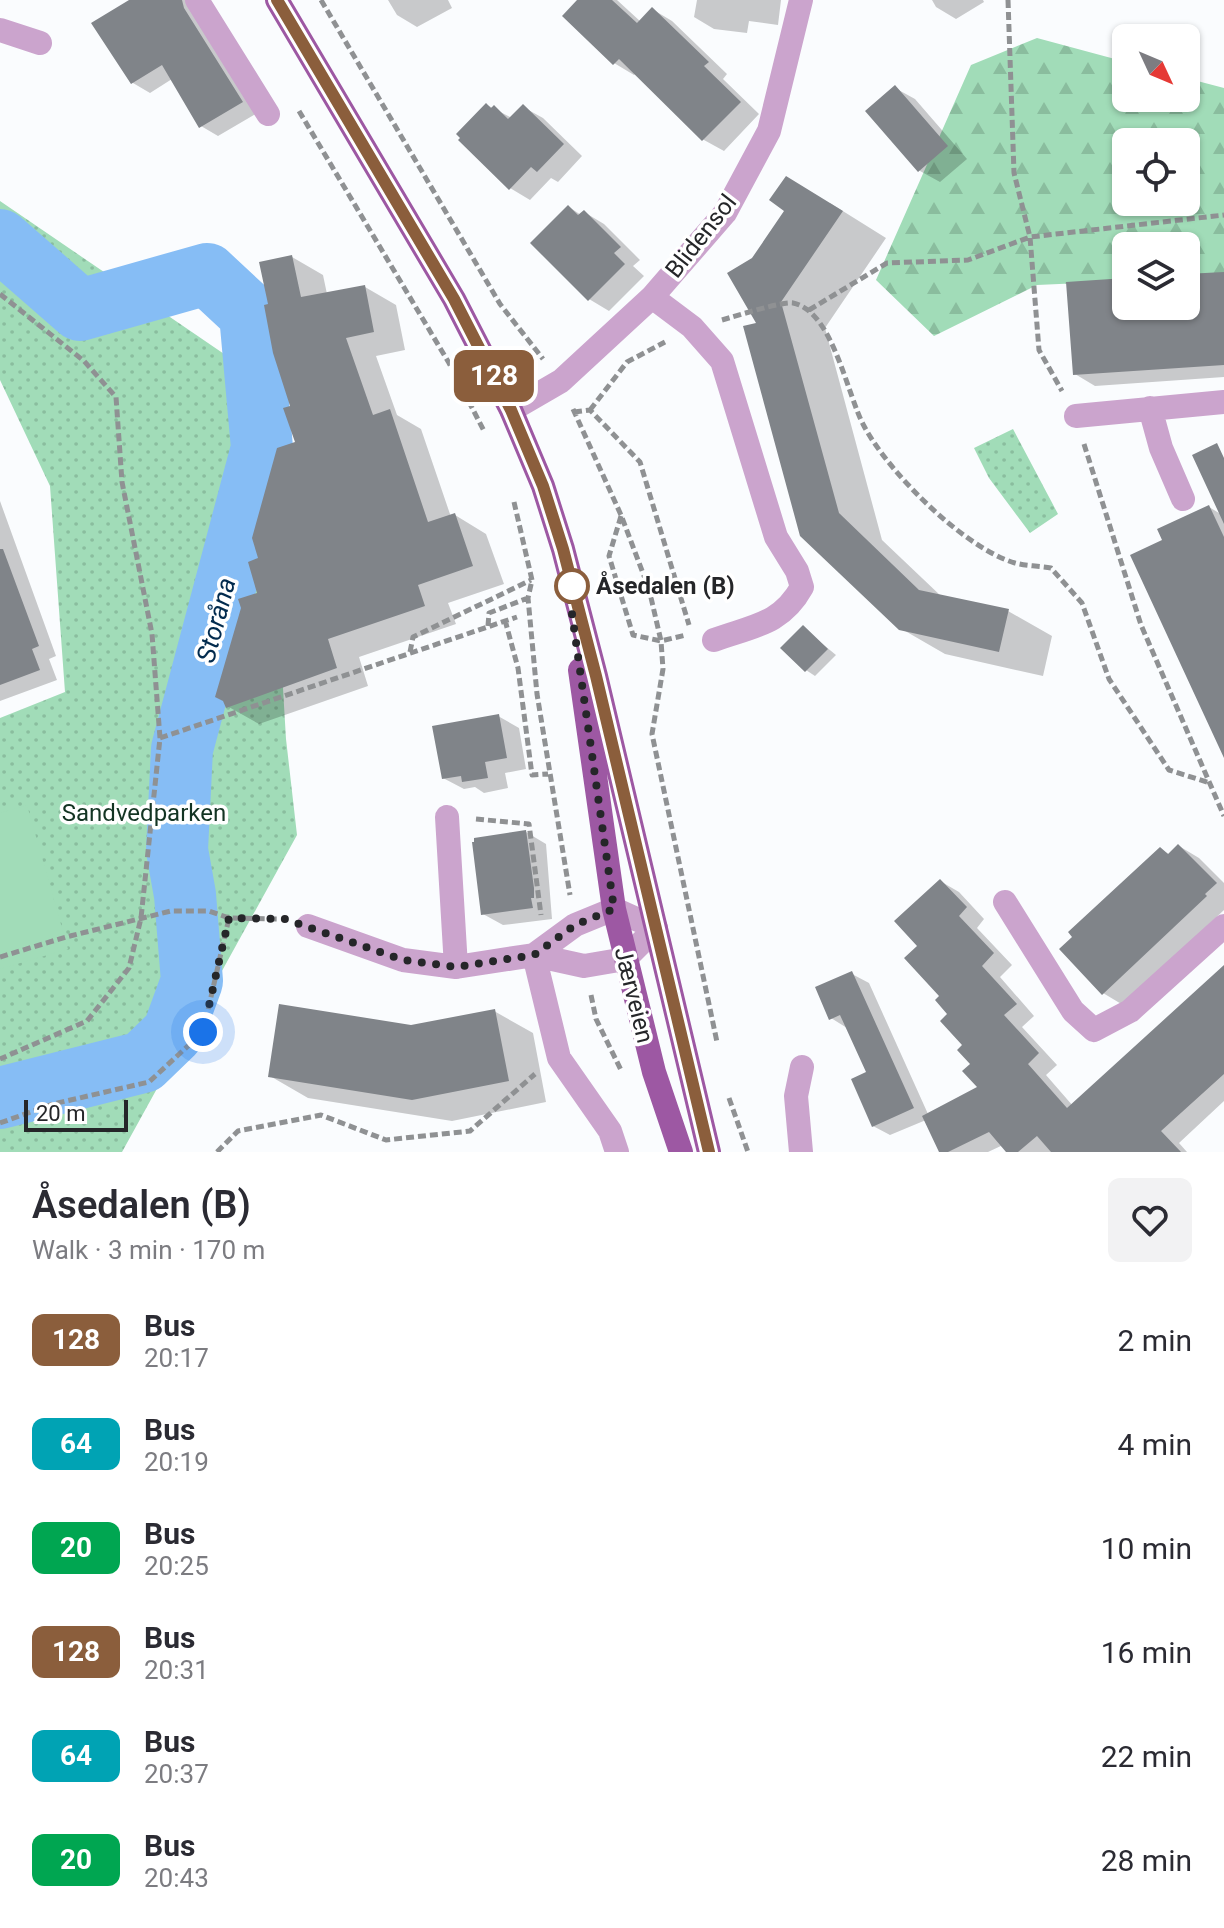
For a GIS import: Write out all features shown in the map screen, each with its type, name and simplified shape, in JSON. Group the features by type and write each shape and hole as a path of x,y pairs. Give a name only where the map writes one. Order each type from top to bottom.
{"main road":[{"name":"Jærveien","path":"277,0 454,299 511,410 543,486 563,549 709,1152"},
{"name":"Jærveien","path":"563,549 614,909 654,1072 681,1152"}],"street":[{"path":"197,0 268,114"},
{"name":"Blidensol","path":"511,410 561,381 652,297 725,213 769,131 801,0"},
{"path":"0,30 40,43"},
{"path":"652,297 692,327 722,361 776,537 797,571 802,587 780,616 714,640"},
{"path":"1076,416 1224,402"},
{"path":"1150,408 1161,448 1183,499"},
{"path":"447,817 456,967"},
{"path":"1005,902 1073,1011 1094,1030 1130,1011 1224,926"},
{"path":"308,926 403,960 456,967 534,955 584,966 625,959 656,928 614,909 575,925 534,955"},
{"path":"534,955 559,1058 610,1131 617,1152"},
{"path":"801,1152 796,1096 802,1067"}],"path":[{"path":"1008,0 1014,173 1030,237 1039,350 1076,416 1141,625 1224,816"},
{"path":"296,108 449,363 486,433"},
{"path":"809,310 887,263 968,260 1030,237 1224,215"},
{"path":"0,294 84,361 116,397 122,482 152,634 160,738 141,918 129,968 87,1021 0,1059"},
{"path":"574,412 590,410 627,362 692,327 792,302 809,310 824,326 863,426 890,466 964,537 1014,562 1051,568 1082,603 1109,679 1169,770 1210,783"},
{"path":"590,410 640,462 692,634 661,641 633,635 609,556 621,515"},
{"path":"511,490 532,580 528,598 537,694 571,904"},
{"path":"410,653 413,637 532,580"},
{"path":"488,626 489,613 528,598"},
{"path":"160,738 517,617"},
{"path":"505,620 518,668 532,775 548,774"},
{"path":"447,817 529,824 542,909 534,955"},
{"path":"0,957 171,911 209,911 229,918 285,919 308,926"},
{"path":"0,1123 53,1104 149,1082 203,1032 229,918"},
{"path":"590,990 596,1019 624,1083"},
{"path":"217,1152 238,1131 321,1115 386,1140 470,1131 528,1078 559,1058"}],"green space":[{"path":"1037,38 1112,58 1112,112 1200,112 1200,82 1224,88 1224,277 1200,278 1200,232 1112,232 1112,282 1037,285 934,336 876,280 971,65"},
{"name":"Sandvedparken","path":"0,201 265,382 286,739 297,835 122,1152 0,1152 0,718 65,692 50,486 0,380"},
{"path":"1013,429 1058,514 1030,533 989,478 974,448"},
{"path":"27,805 68,949 0,969 0,813"}],"building":[{"path":"129,0 182,0 243,102 199,128 162,65 131,84 91,23"},
{"path":"577,0 612,0 637,23 652,7 709,62 704,66 741,102 702,141 619,59 613,65 562,16"},
{"path":"895,85 948,146 918,172 865,111"},
{"path":"486,103 491,108 494,105 508,119 523,104 564,144 537,172 531,167 509,190 458,140 460,138 456,134"},
{"path":"786,176 843,211 781,302 839,513 919,590 1009,609 999,652 899,630 800,536 743,326 756,323 727,273 752,258 784,211 769,200"},
{"path":"568,205 578,215 584,210 621,247 614,253 625,264 588,301 530,243"},
{"path":"292,255 301,297 365,285 374,332 346,338 373,415 390,409 428,522 455,513 473,566 418,585 425,606 328,639 337,668 226,708 223,701 215,697 241,608 238,599 257,593 248,562 258,558 252,538 277,448 295,442 283,408 290,406 273,353 264,305 268,304 259,262"},
{"path":"1224,272 1224,365 1073,375 1066,282 1112,279 1112,320 1200,320 1200,273"},
{"path":"1217,443 1224,458 1224,524 1192,455"},
{"path":"1209,505 1224,537 1224,758 1130,555 1162,540 1157,529"},
{"path":"0,549 3,549 39,646 32,649 40,670 0,685"},
{"path":"803,625 828,649 805,672 780,648"},
{"path":"499,714 507,758 485,762 488,778 462,782 461,776 442,779 432,726"},
{"path":"526,830 534,888 534,898 531,898 533,908 481,915 474,838"},
{"path":"1178,844 1217,883 1102,995 1059,949 1072,937 1068,932 1160,847 1168,854"},
{"path":"940,879 967,907 959,916 994,953 982,966 1017,1004 1004,1015 1039,1053 1028,1064 1067,1108 1224,965 1224,1074 1161,1131 1181,1152 1051,1152 1037,1136 1018,1152 1006,1152 989,1132 948,1152 939,1152 922,1116 977,1087 962,1071 970,1064 957,1050 962,1045 940,1021 947,1014 935,1000 939,996 904,958 917,946 894,921"},
{"path":"852,971 914,1108 872,1127 851,1079 866,1072 840,1015 829,1020 815,987"},
{"path":"279,1004 411,1025 495,1009 509,1081 412,1100 268,1077"}],"waterway":[{"name":"Storåna","path":"0,240 80,310 207,274 250,314 262,448 182,749 177,850 185,895 192,981 173,1033 143,1062 0,1098"}],"bus line":[{"name":"128","path":"277,0 454,299 511,410 543,486 596,676 709,1152"}],"place":[{"name":"Åsedalen (B)","path":"572,586"}],"route":[{"path":"203,1032 229,918 285,919 403,960 456,967 534,955 575,925 614,909 567,579 572,586"}]}
